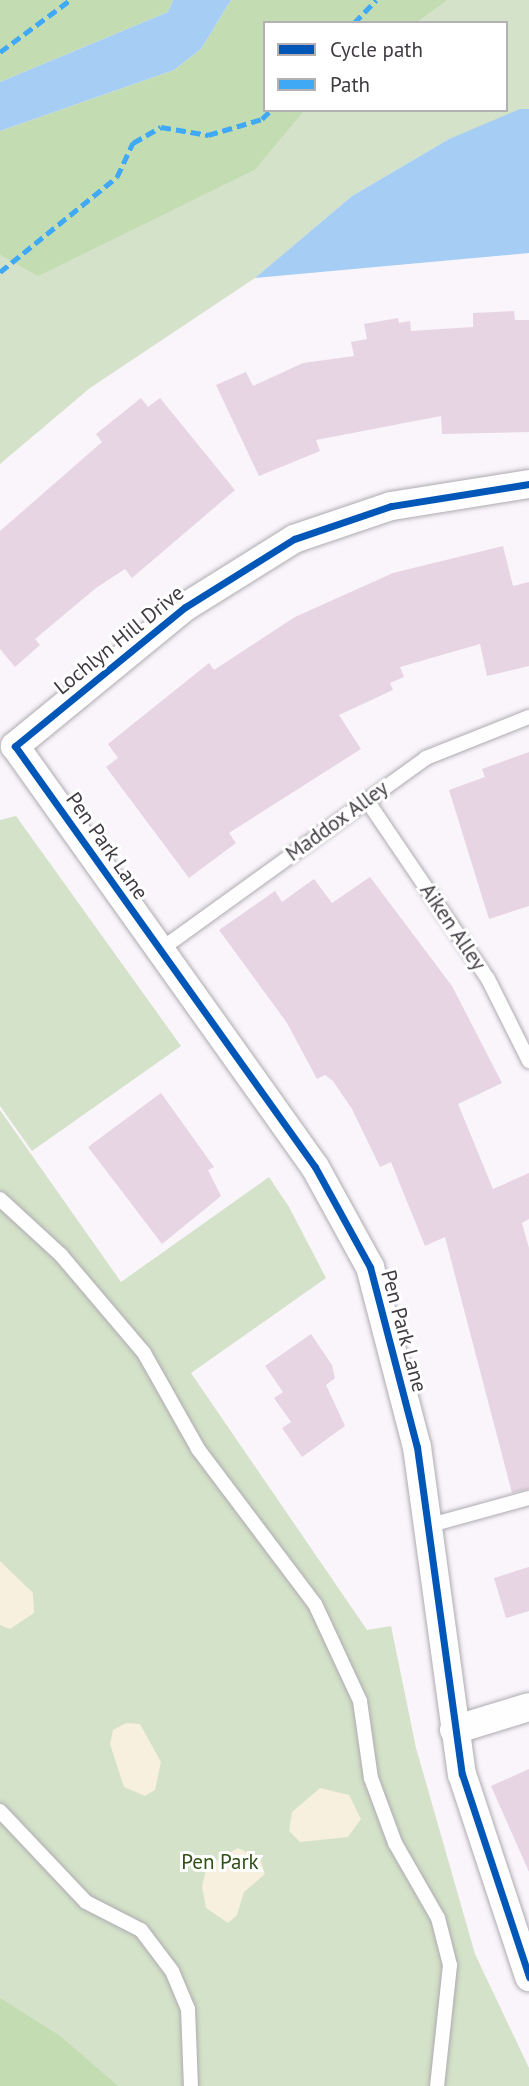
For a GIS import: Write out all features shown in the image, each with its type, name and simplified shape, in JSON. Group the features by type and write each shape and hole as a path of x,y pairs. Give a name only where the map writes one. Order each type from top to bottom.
{"street":[{"name":"Lochlyn Hill Drive","path":"15,746 185,607 295,539 391,506 529,484"},
{"name":"Pen Park Lane","path":"15,746 315,1167 370,1267 431,1525 454,1730 462,1774 529,1976"},
{"path":"454,1730 529,1707"}],"lane":[{"name":"Maddox Alley","path":"160,950 426,758 529,718"},
{"name":"Aiken Alley","path":"366,799 488,979 529,1061"},
{"path":"0,1199 61,1255 144,1353 198,1448 315,1604 360,1701 371,1778 395,1843 438,1918 450,1965 437,2086"},
{"path":"431,1525 529,1498"},
{"path":"0,1811 86,1902 141,1930 172,1971 188,2009 191,2086"}],"green space":[{"path":"0,0 173,0 168,12 0,82"},
{"path":"231,0 448,0 419,21 263,21 263,112 303,112 255,170 38,276 0,255 0,131 174,70 201,49"},
{"path":"448,0 529,0 529,109 449,139 352,196 255,278 90,388 0,464 0,255 38,275 255,170 303,112 508,112 508,21 419,21"},
{"path":"16,816 181,1046 32,1151 0,1106 0,820"},
{"name":"Pen Park","path":"0,1110 121,1282 269,1177 289,1207 326,1278 191,1373 367,1630 391,1626 416,1748 475,1954 529,2068 529,2086 0,2086"},
{"path":"0,1998 60,2036 118,2086 0,2086"}],"sand":[{"path":"0,1561 33,1593 34,1613 10,1629 0,1625"},
{"path":"126,1723 140,1724 161,1762 155,1790 145,1796 124,1787 110,1744 113,1730"},
{"path":"320,1788 349,1795 361,1819 348,1837 300,1842 289,1831 292,1812"},
{"path":"238,1848 260,1859 265,1874 244,1892 237,1915 228,1923 206,1908 202,1886 207,1866"}],"water":[{"path":"173,0 231,0 201,49 174,70 0,131 0,82 168,12"},
{"path":"520,109 529,109 529,253 255,278 352,196 449,139"}],"building":[{"path":"514,311 515,320 529,320 529,432 442,434 441,416 316,440 320,451 259,476 216,385 246,372 253,386 303,363 354,356 351,342 367,339 364,324 398,318 399,323 410,321 411,331 473,327 473,313"},
{"path":"141,398 148,407 160,398 235,490 132,578 125,569 96,588 35,639 40,645 15,667 0,649 0,531 102,442 96,434"},
{"path":"503,546 513,586 529,582 529,666 487,676 480,644 400,667 404,677 390,683 393,690 339,715 361,749 229,833 236,843 189,878 106,767 118,758 108,744 209,663 214,670 295,617 393,573"},
{"path":"529,752 529,906 489,919 449,790 485,777 482,769"},
{"path":"370,877 452,986 502,1083 458,1104 493,1189 529,1173 529,1219 522,1223 529,1248 529,1489 512,1493 445,1237 425,1246 391,1162 380,1167 352,1109 333,1081 325,1075 317,1079 287,1023 219,930 275,891 282,902 314,879 332,903"},
{"path":"161,1093 214,1167 208,1170 221,1196 162,1244 88,1147"},
{"path":"311,1334 332,1365 335,1378 326,1385 345,1426 302,1457 282,1428 291,1422 274,1398 283,1392 265,1366"},
{"path":"529,1567 529,1611 506,1618 494,1578"},
{"path":"529,1769 529,1872 491,1786"}],"marked path":[{"path":"0,52 70,0"},
{"path":"356,21 376,0"},
{"path":"0,272 117,177 133,143 161,127 208,135 262,119 269,112"}],"cycle path":[{"path":"529,484 391,506 294,539 185,607 15,746 315,1167 370,1267 417,1447 462,1774 529,1977"}]}
